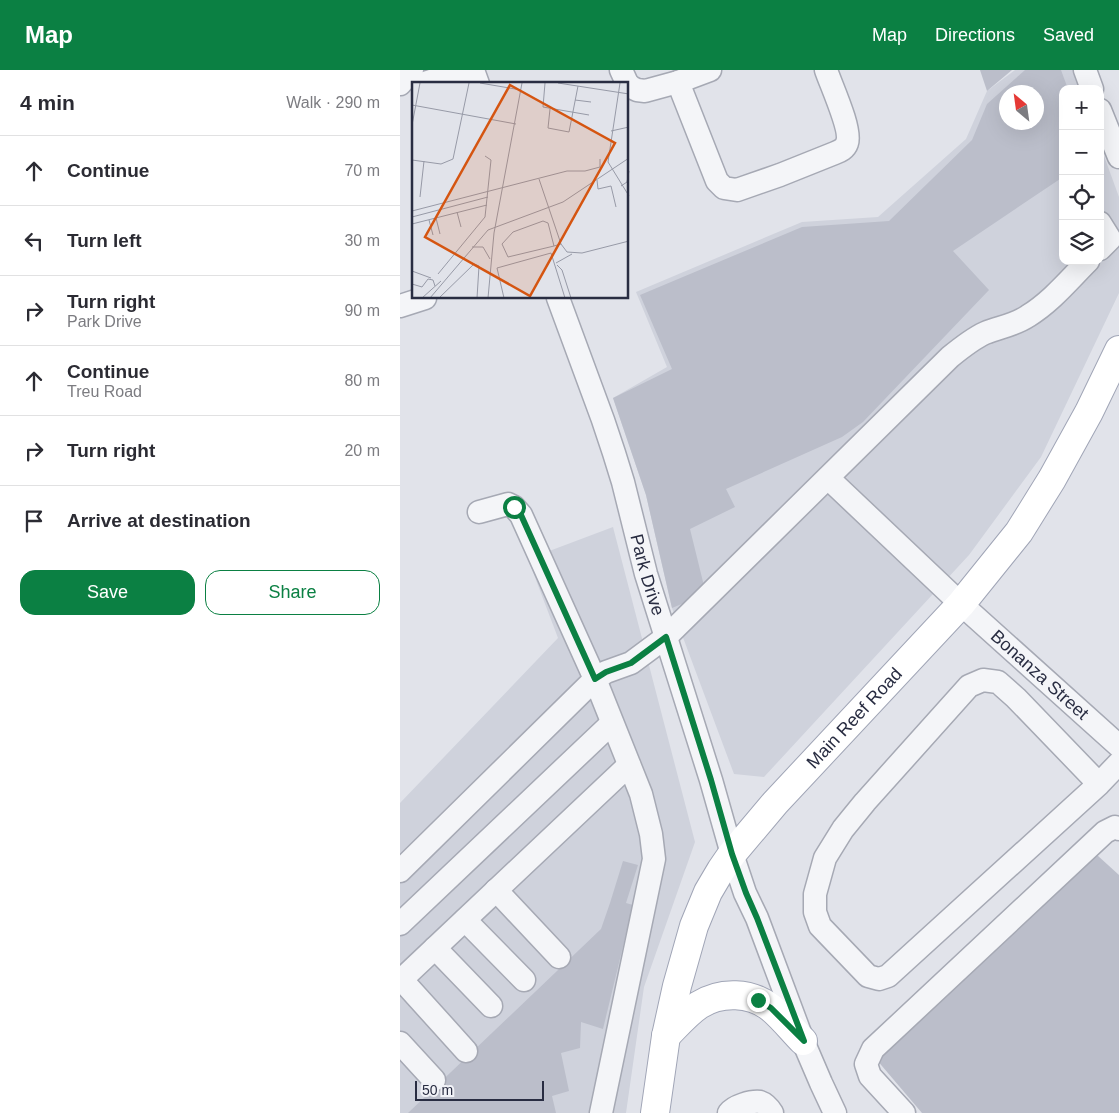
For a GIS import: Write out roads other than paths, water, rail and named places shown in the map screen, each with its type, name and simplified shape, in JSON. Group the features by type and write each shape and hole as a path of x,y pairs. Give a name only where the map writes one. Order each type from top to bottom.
{"main road":[{"name":"Main Reef Road","path":"655,1113 666,1036 676,986 694,926 708,892 732,854 776,803 961,604 1019,532 1052,479 1089,412 1119,350"},
{"path":"666,1036 698,1005 714,997 729,995 744,996 758,1000 771,1008 804,1041"}],"street":[{"path":"400,84 412,70"},
{"path":"428,82 463,70"},
{"path":"473,70 477,82"},
{"path":"621,70 627,82"},
{"path":"629,85 637,90 645,91 678,82 710,70"},
{"path":"678,82 717,181 724,188 737,190 835,153 847,145 848,137 845,121 826,70"},
{"path":"1085,70 1091,85"},
{"path":"1104,121 1119,157"},
{"path":"1104,229 1110,239 1104,245"},
{"path":"400,871 595,679 606,672 631,663 666,637 950,357 985,333 1009,326 1028,317 1044,305 1084,265"},
{"path":"400,306 422,299"},
{"name":"Park Drive","path":"558,299 614,453 646,574 711,780 732,854 804,1041 834,1113"},
{"name":"Bonanza Street","path":"828,478 961,604 1119,746"},
{"path":"479,512 508,504 514,507 521,515 595,679 641,794 651,834 654,859 602,1113"},
{"path":"1016,698 1038,674"},
{"path":"1099,784 1016,698 998,682 983,680 969,686 864,802 843,829 825,858 815,894 815,912 820,926 868,976 879,979 888,976 1099,784 1119,763"},
{"path":"400,924 612,723"},
{"path":"466,1051 401,981 629,765"},
{"path":"904,1113 870,1076 866,1064 873,1049 1104,832 1115,827 1119,829"},
{"path":"496,890 559,957"},
{"path":"465,920 524,980"},
{"path":"435,948 491,1006"},
{"path":"400,1043 434,1080"},
{"path":"729,1113 742,1105 759,1102 767,1106 772,1113"}]}
